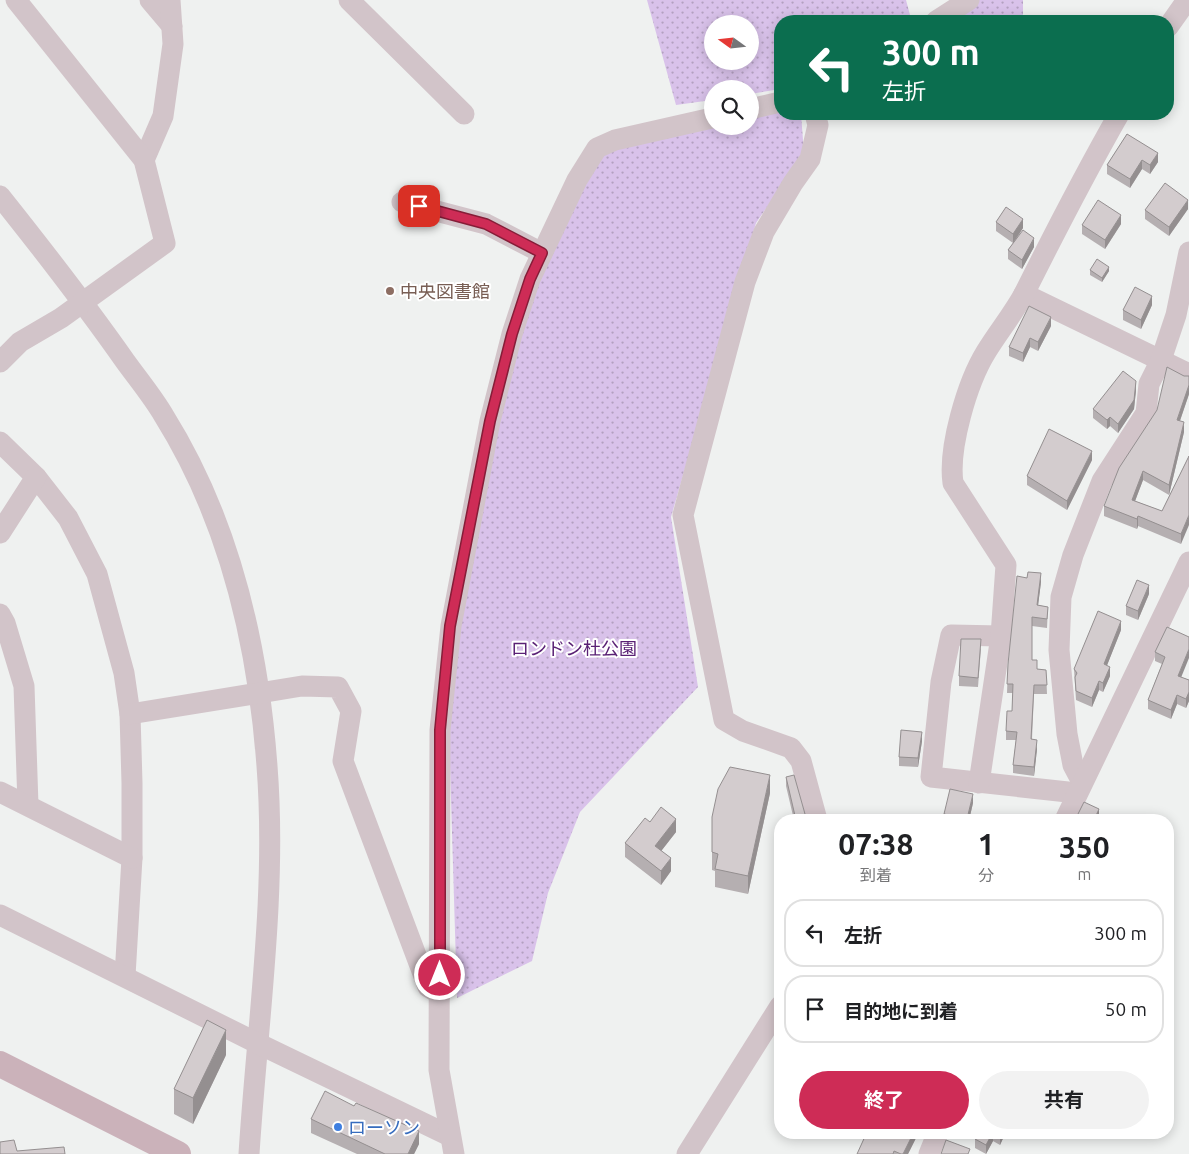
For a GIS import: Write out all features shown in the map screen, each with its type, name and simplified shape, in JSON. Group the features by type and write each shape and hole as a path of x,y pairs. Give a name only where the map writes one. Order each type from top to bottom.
{"main road":[{"path":"0,1064 178,1154"}],"street":[{"path":"0,362 20,342 61,318 165,242 144,160 16,0"},
{"path":"150,0 172,26"},
{"path":"144,160 163,116 173,44 170,0"},
{"path":"349,0 464,114"},
{"path":"945,15 969,0"},
{"path":"1174,18 1186,0"},
{"path":"759,107 774,103"},
{"path":"452,1145 439,1070 440,730 450,626 490,421 512,334 530,279 577,180 597,148 615,140 704,120"},
{"path":"815,814 801,760 791,748 742,731 724,720 684,515 745,282 764,232 793,183 810,159 818,126 816,120"},
{"path":"979,783 1001,636 1006,565 953,483 951,468 953,449 971,386 984,354 1024,294 1045,249 1116,120"},
{"path":"0,196 83,301 164,416 205,496 223,541 237,588 250,639 259,693 267,767 269,825 266,911 249,1154"},
{"path":"402,202 486,224 542,253"},
{"path":"1079,788 1067,734 1060,650 1061,597 1072,555 1102,481 1146,413 1150,384 1161,360 1176,315 1188,256"},
{"path":"1024,294 1189,374"},
{"path":"0,442 36,477 68,518 97,574 124,673 130,714 132,858 125,976"},
{"path":"0,533 36,477"},
{"path":"1068,814 1189,562"},
{"path":"0,614 5,623 24,686 28,805"},
{"path":"1001,636 951,634 940,682 931,777 979,783 1079,788"},
{"path":"130,714 302,686 338,687 351,710 343,761 428,987 440,994"},
{"path":"0,792 132,858"},
{"path":"0,915 125,976 452,1145"},
{"path":"687,1154 774,1016"},
{"path":"929,1154 935,1139"}],"green space":[{"path":"647,0 906,0 910,15 774,15 774,90 759,92 759,80 704,80 704,101 676,105"},
{"path":"979,0 1023,0 1023,15 955,15"},
{"name":"ロンドン杜公園","path":"774,112 774,120 801,120 804,153 756,223 671,517 698,687 580,812 548,893 532,961 457,998 449,732 465,577 495,431 535,281 603,152 704,128 704,135 759,135 759,115"}],"building":[{"path":"1127,134 1158,153 1150,165 1142,160 1130,179 1107,165"},
{"path":"1165,183 1188,200 1169,227 1145,210"},
{"path":"1098,200 1121,215 1105,240 1082,225"},
{"path":"1006,207 1023,219 1013,234 996,222"},
{"path":"1023,230 1034,238 1022,260 1008,250"},
{"path":"1097,259 1109,267 1102,278 1090,270"},
{"path":"1135,287 1152,296 1141,320 1123,310"},
{"path":"1029,306 1051,317 1038,342 1030,338 1023,353 1009,347"},
{"path":"1167,367 1184,376 1189,376 1189,385 1177,420 1184,422 1169,485 1143,471 1132,500 1162,511 1189,456 1189,515 1181,534 1138,516 1137,519 1104,506 1119,468 1157,410"},
{"path":"1123,371 1136,381 1134,400 1118,424 1110,417 1107,420 1093,409"},
{"path":"1049,429 1092,451 1067,501 1027,476"},
{"path":"1028,572 1041,573 1037,605 1048,607 1047,619 1032,617 1032,660 1037,660 1037,669 1046,670 1047,685 1034,685 1031,739 1037,740 1034,767 1013,765 1017,732 1006,731 1007,711 1012,711 1013,684 1007,684 1017,576 1027,578"},
{"path":"1137,580 1149,585 1138,611 1126,606"},
{"path":"1098,611 1121,621 1104,664 1110,667 1103,683 1099,681 1092,698 1076,691 1075,677 1077,673 1074,669"},
{"path":"1167,627 1189,637 1189,649 1178,676 1189,680 1189,692 1186,699 1177,695 1171,710 1148,700 1165,657 1155,652"},
{"path":"961,639 981,639 978,678 959,676"},
{"path":"901,730 922,732 918,758 899,757"},
{"path":"730,767 770,775 748,876 715,869 718,854 712,852 712,817 718,789"},
{"path":"794,775 805,814 795,814 786,777"},
{"path":"950,789 973,794 968,814 944,814"},
{"path":"1084,802 1099,809 1097,814 1078,814"},
{"path":"661,807 676,819 655,846 671,858 661,871 625,843 645,818 650,822"},
{"path":"207,1020 226,1030 193,1098 174,1089"},
{"path":"325,1091 354,1106 356,1103 419,1131 408,1154 385,1154 311,1119"},
{"path":"864,1139 910,1139 903,1154 894,1151 893,1154 857,1154"},
{"path":"975,1139 989,1139 986,1145"},
{"path":"14,1140 17,1151 64,1147 65,1154 0,1154 0,1142"},
{"path":"946,1140 970,1149 968,1154 941,1154"}],"place":[{"name":"中央図書館","path":"390,291"},
{"name":"ローソン","path":"338,1127"}],"route":[{"path":"419,206 486,224 542,253 530,279 512,334 490,421 450,626 440,730 440,975"}]}
